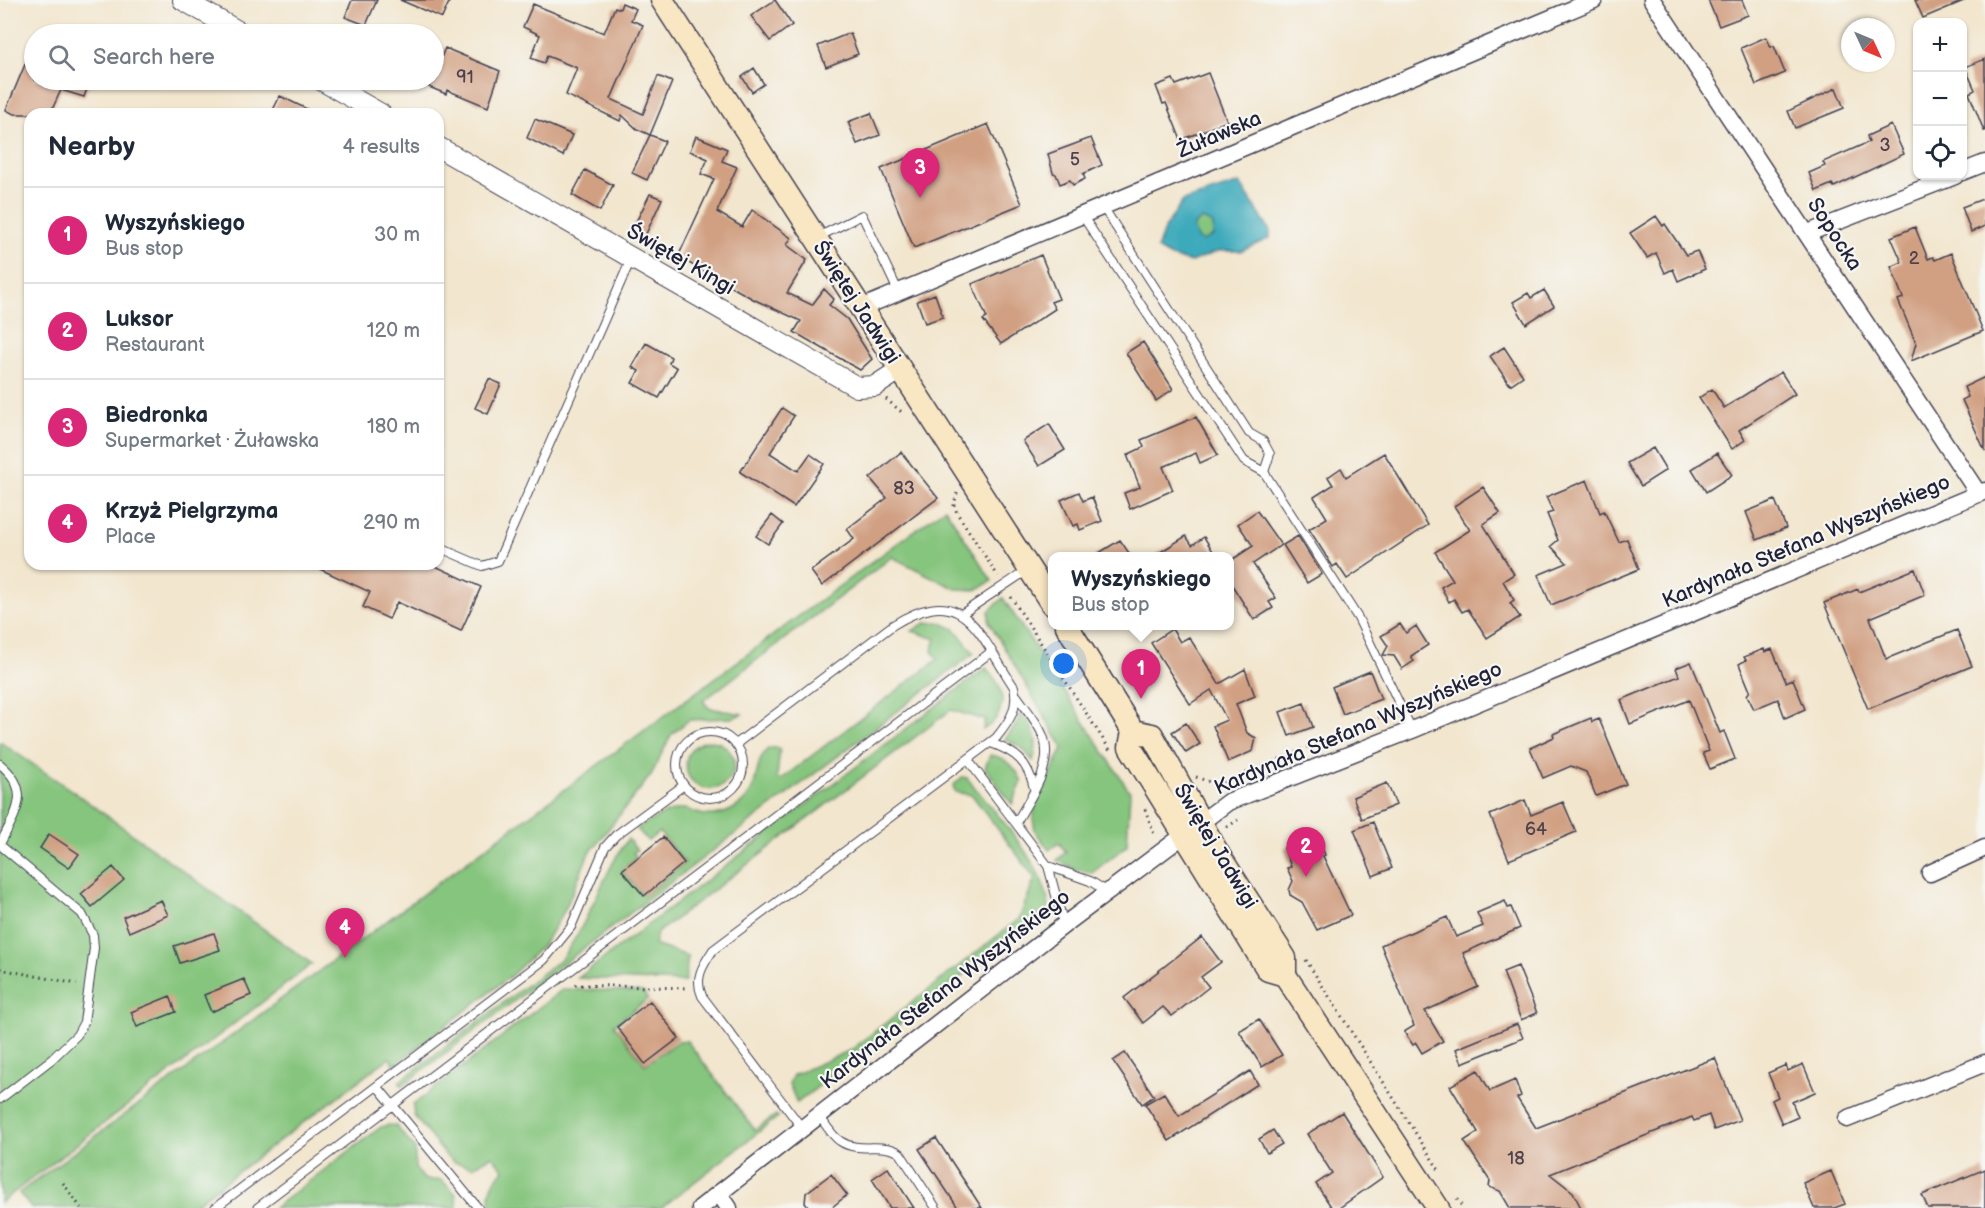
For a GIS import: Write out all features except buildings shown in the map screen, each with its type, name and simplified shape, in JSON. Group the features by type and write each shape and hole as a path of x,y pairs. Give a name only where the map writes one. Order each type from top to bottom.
{"main road":[{"name":"Świętej Jadwigi","path":"662,0 1048,596"},
{"name":"Świętej Jadwigi","path":"1070,630 1133,731 1131,747 1192,828 1268,970 1285,975 1438,1208"}],"street":[{"path":"183,0 225,24"},
{"name":"Żuławska","path":"861,308 1594,0"},
{"name":"Sopocka","path":"1652,0 1981,492"},
{"path":"339,90 370,108"},
{"name":"Świętej Kingi","path":"444,150 838,378 857,387 875,386"},
{"path":"1967,170 1985,163"},
{"path":"1808,233 1945,180"},
{"path":"875,386 901,369"},
{"name":"Kardynała Stefana Wyszyńskiego","path":"700,1208 1108,891 1228,802 1412,730 1981,492"},
{"path":"1930,873 1985,848"},
{"path":"1846,1119 1985,1063"},
{"path":"719,1193 729,1208"}],"lane":[{"path":"1103,207 1249,433 1263,441 1270,454 1264,472"},
{"path":"816,238 862,215 899,293"},
{"path":"1082,215 1244,461 1264,472 1358,618 1412,730"},
{"path":"444,550 482,566 498,561 631,258"},
{"path":"963,613 1030,569"},
{"path":"736,744 912,613 943,607 963,613 1014,687 1017,696 1043,735 1046,766 1016,823"},
{"path":"258,1208 991,652"},
{"path":"802,1128 699,988 700,973 713,950 991,743 1013,715 1017,696"},
{"path":"709,731 719,733 736,744 741,753 742,774 730,791 722,796 701,796 684,785 677,766 682,746 689,739 709,731"},
{"path":"991,743 1016,753 1025,762 1034,788"},
{"path":"968,760 1048,866 1064,925"},
{"path":"0,764 18,783 21,796 0,845 88,922 94,948 84,1022 77,1035 52,1059 0,1100"},
{"path":"215,1208 544,960 571,927 605,847 616,835 684,785"},
{"path":"1048,866 1090,881 1108,891"},
{"path":"377,1086 478,1208"},
{"path":"819,1115 842,1143 854,1147 891,1147 900,1153 936,1208"}],"path":[{"path":"875,386 887,400 907,416"},
{"path":"957,488 954,506 957,513 1115,758"},
{"path":"1218,785 1401,708"},
{"path":"1188,780 1202,777 1218,785 1222,791"},
{"path":"1145,806 1153,834"},
{"path":"1302,954 1440,1171"},
{"path":"0,969 90,986"},
{"path":"595,985 699,988"},
{"path":"63,1183 81,1208"},
{"path":"1452,1190 1463,1208"}],"green space":[{"path":"1204,219 1212,222 1215,230 1212,238 1204,241 1196,238 1193,230 1196,222"},
{"path":"945,508 992,581 976,590 956,589 892,557 703,701 709,708 743,714 731,718 689,720 671,735 651,775 588,855 565,910 543,945 512,975 395,1065 389,1058 190,1208 31,1208 19,1193"},
{"path":"1003,598 1130,792 1127,845 1092,873 1076,870 1057,860 1066,852 1059,843 1049,850 1035,831 1033,819 1035,807 1063,748 989,622 989,611"},
{"path":"939,622 955,629 974,653 402,1086 399,1082 561,959 580,930 610,868 628,839 637,850 633,853 637,857 622,870 644,896 685,863 659,832 648,841 637,829 672,811 686,809 711,815 733,809 749,794 763,754 769,748 780,748 777,777 780,780 938,659 932,651 936,639 912,631 925,623"},
{"path":"986,668 999,685 1002,694 1001,706 993,722 983,729 985,720 951,710 657,933 654,945 688,956 685,982 578,978"},
{"path":"1021,712 1036,741 1033,761 1022,748 1005,739 1016,725"},
{"path":"705,741 715,741 727,748 734,760 734,770 727,782 715,789 705,789 690,778 686,770 686,760 697,745"},
{"path":"0,742 74,792 312,964 0,1203"},
{"path":"990,755 1010,764 1022,782 1012,804 985,768"},
{"path":"962,777 967,778 1029,858 1046,892 1049,909 797,1103 789,1084 793,1075 851,1050 1019,919 1035,878 972,795 955,792 953,786"},
{"path":"563,989 643,992 648,999 614,1025 645,1065 678,1041 687,1041 755,1130 776,1115 778,1117 661,1208 492,1208 490,1192 504,1170 492,1156 473,1167 454,1162 447,1157 414,1116 413,1105"},
{"path":"396,1126 415,1149 415,1168 425,1180 441,1180 456,1194 457,1208 274,1208 381,1127"}],"water":[{"path":"1240,183 1270,231 1270,238 1242,251 1219,251 1191,262 1171,257 1157,249 1165,227 1183,201","holes":["1202,219 1213,224 1213,236 1203,241 1197,238 1193,227"]}],"place":[{"name":"Biedronka","path":"920,198"},
{"name":"Wyszyńskiego","path":"1141,699"},
{"name":"Luksor","path":"1306,877"},
{"name":"Krzyż Pielgrzyma","path":"345,958"}]}
